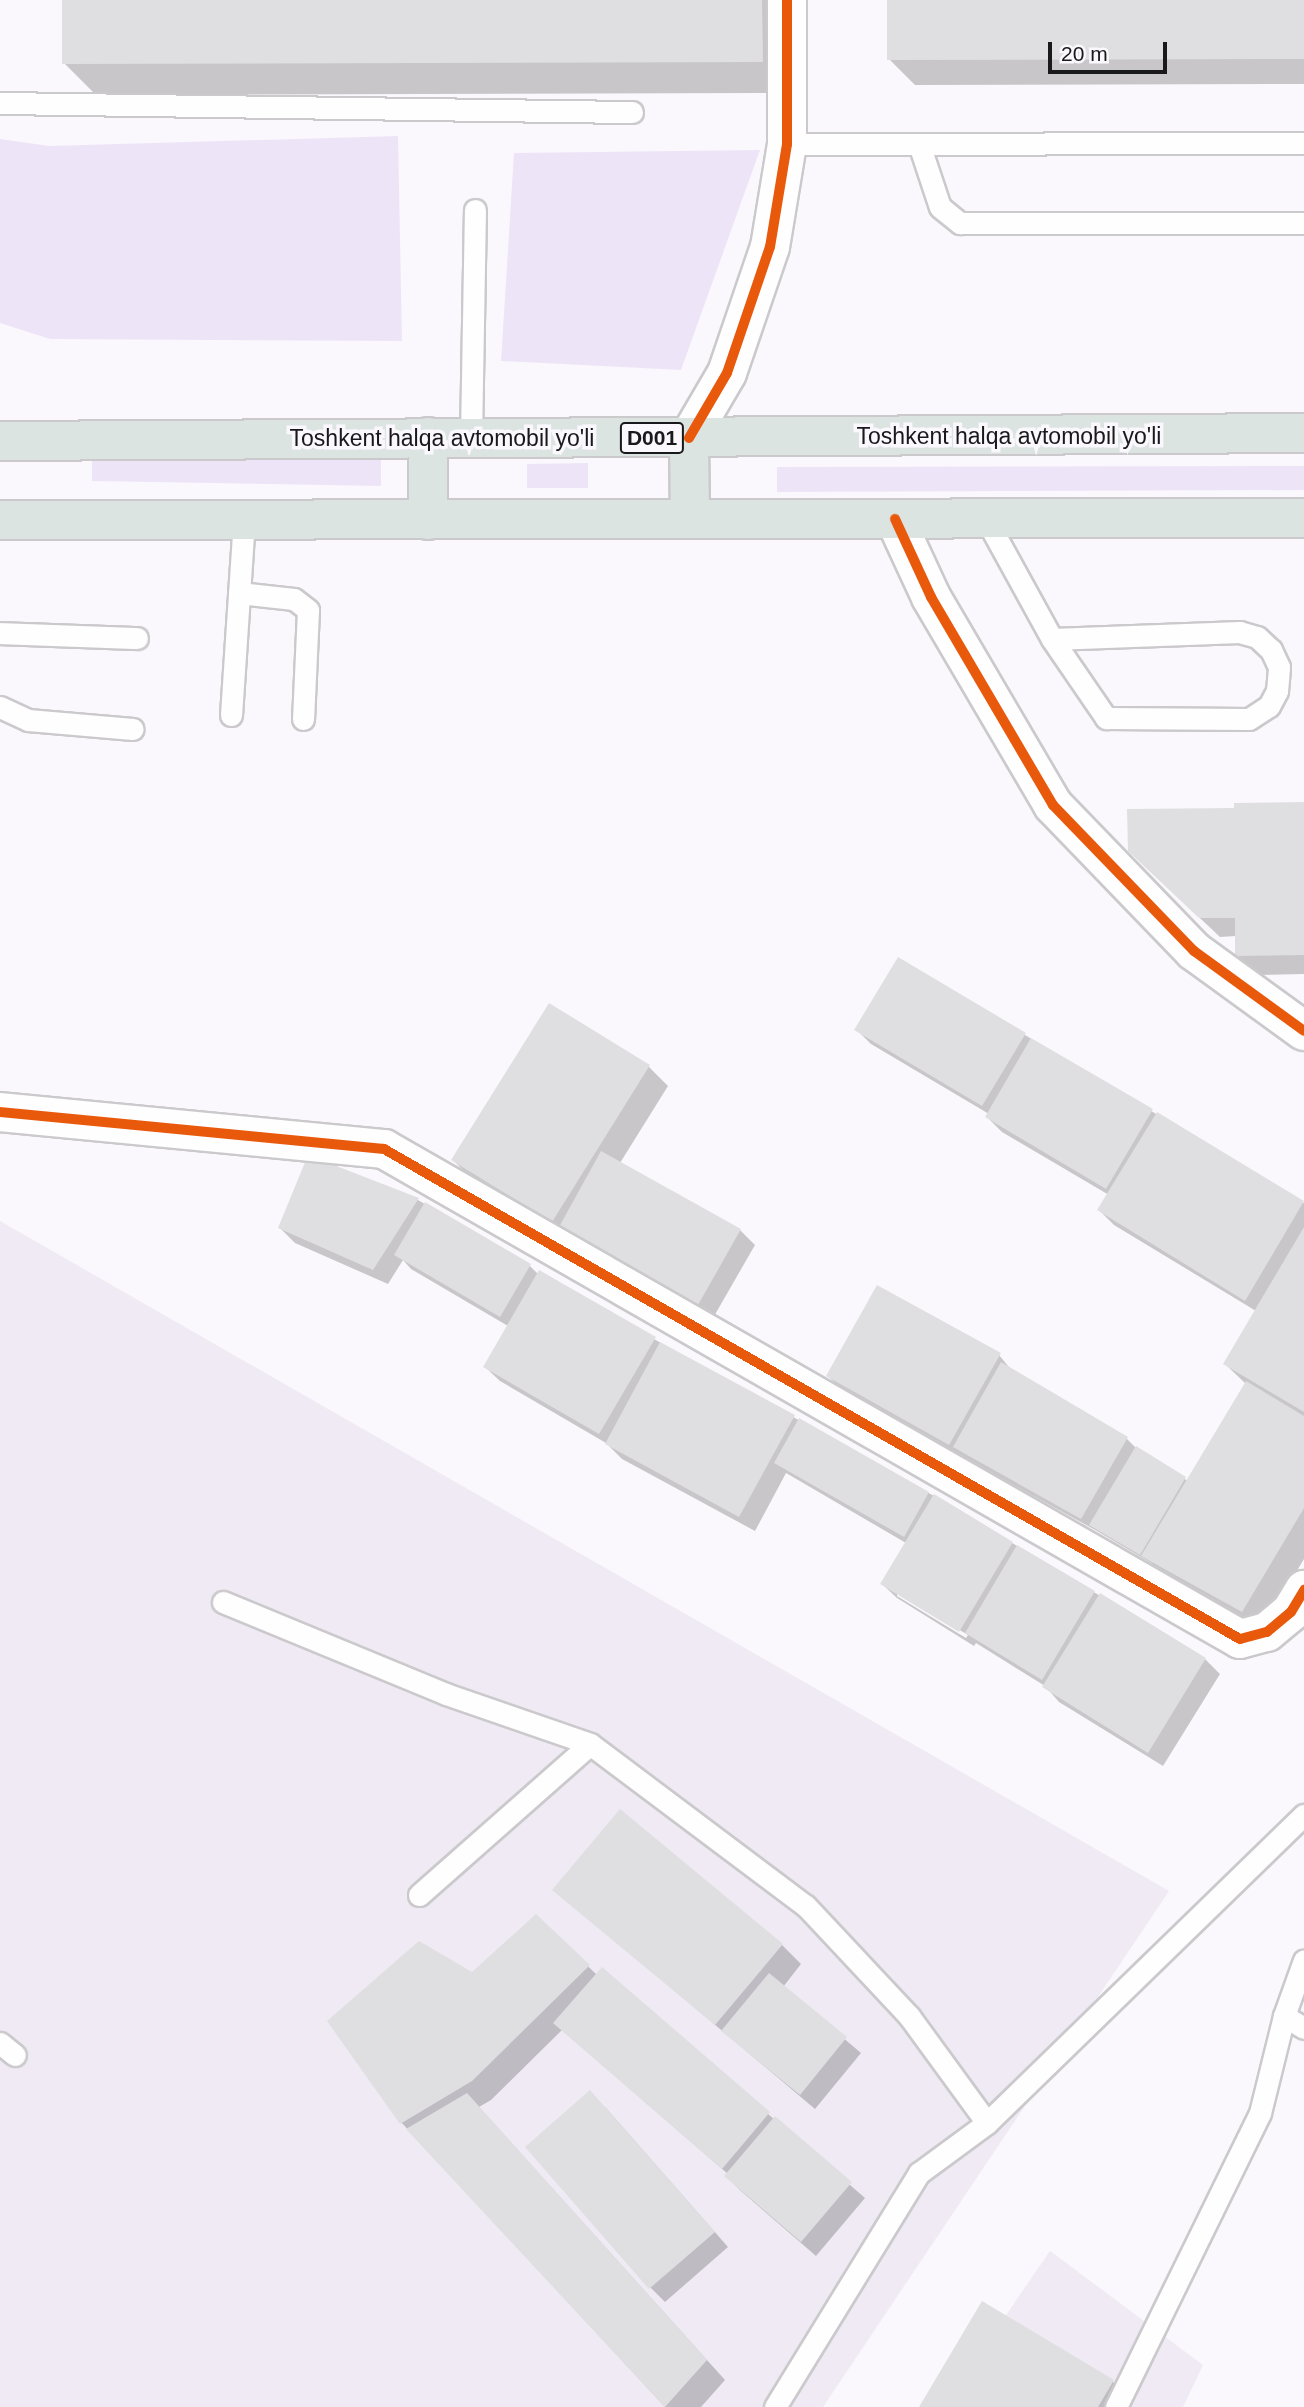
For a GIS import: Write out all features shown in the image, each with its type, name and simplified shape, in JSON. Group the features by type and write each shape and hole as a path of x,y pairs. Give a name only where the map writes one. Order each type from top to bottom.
{"highway":[{"name":"Toshkent halqa avtomobil yo'li","path":"0,441 1304,433"},
{"path":"428,437 428,520"},
{"path":"689,438 690,519"},
{"path":"0,520 1304,518"}],"street":[{"path":"689,438 727,373 771,247 787,144 787,0"},
{"path":"894,519 931,597 1053,805 1194,951 1304,1031"},
{"path":"0,1112 384,1149 1240,1639 1267,1632 1291,1612 1304,1590"}],"lane":[{"path":"0,103 632,112"},
{"path":"787,144 1304,143"},
{"path":"919,144 940,207 960,223 1304,223"},
{"path":"471,437 475,210"},
{"path":"986,519 1052,639 1106,718 1249,719 1269,706 1277,691 1279,667 1271,650 1257,637 1240,632 1052,639"},
{"path":"231,715 244,520"},
{"path":"239,593 294,599 308,610 303,719"},
{"path":"0,633 137,638"},
{"path":"0,707 28,720 133,729"},
{"path":"223,1602 446,1694 590,1744 806,1906 909,2016 986,2123"},
{"path":"419,1895 590,1744"},
{"path":"775,2407 919,2174 986,2123 1304,1815"},
{"path":"1116,2407 1260,2113 1284,2016 1304,1961"},
{"path":"1284,2016 1304,2028"}],"shaded area":[{"path":"398,136 402,341 50,339 0,323 0,139 49,146"},
{"path":"760,150 681,370 501,361 514,153"},
{"path":"92,455 381,460 381,486 92,481"},
{"path":"588,463 588,488 527,488 527,464"},
{"path":"1304,466 1304,490 777,492 777,467"},
{"path":"0,1221 1169,1891 823,2407 0,2407"},
{"path":"1050,2251 1203,2365 1183,2407 943,2407"}],"building":[{"path":"62,0 762,0 763,62 62,64"},
{"path":"887,0 1304,0 1304,59 887,60"},
{"path":"1304,802 1304,955 1235,956 1235,918 1199,918 1128,851 1127,809 1234,808 1234,803"},
{"path":"898,957 1026,1033 982,1106 854,1030"},
{"path":"549,1003 650,1065 552,1222 451,1160"},
{"path":"1031,1038 1153,1109 1106,1189 985,1117"},
{"path":"1157,1112 1304,1201 1245,1301 1097,1210"},
{"path":"601,1151 741,1229 698,1305 559,1227"},
{"path":"308,1155 419,1198 373,1270 278,1228"},
{"path":"425,1202 531,1264 500,1317 394,1255"},
{"path":"1304,1227 1304,1412 1223,1364"},
{"path":"539,1270 656,1337 599,1434 483,1367"},
{"path":"877,1285 1001,1353 949,1445 826,1376"},
{"path":"660,1342 795,1415 739,1517 605,1444"},
{"path":"1001,1362 1128,1437 1081,1519 953,1447"},
{"path":"1246,1381 1304,1416 1304,1508 1242,1612 1141,1556"},
{"path":"799,1418 929,1492 904,1537 774,1463"},
{"path":"1136,1446 1186,1477 1140,1555 1089,1525"},
{"path":"934,1494 1013,1542 959,1632 880,1584"},
{"path":"1017,1545 1095,1591 1042,1680 965,1633"},
{"path":"1100,1593 1206,1658 1148,1753 1042,1687"},
{"path":"620,1809 783,1944 715,2025 552,1890"},
{"path":"536,1914 590,1965 472,2081 400,2124 327,2021 419,1941 472,1972"},
{"path":"602,1967 770,2112 722,2169 553,2023"},
{"path":"769,1973 847,2037 800,2095 721,2031"},
{"path":"590,2090 715,2232 649,2289 525,2147"},
{"path":"467,2093 707,2360 665,2407 406,2129"},
{"path":"775,2116 852,2182 801,2242 724,2176"},
{"path":"982,2301 1114,2380 1098,2407 919,2407"}],"cycle path":[{"path":"689,438 727,373 770,247 787,144 787,0"},
{"path":"895,519 931,597 1053,805 1194,951 1304,1031"},
{"path":"0,1112 384,1149 1240,1639 1267,1632 1291,1612 1304,1590"}]}
